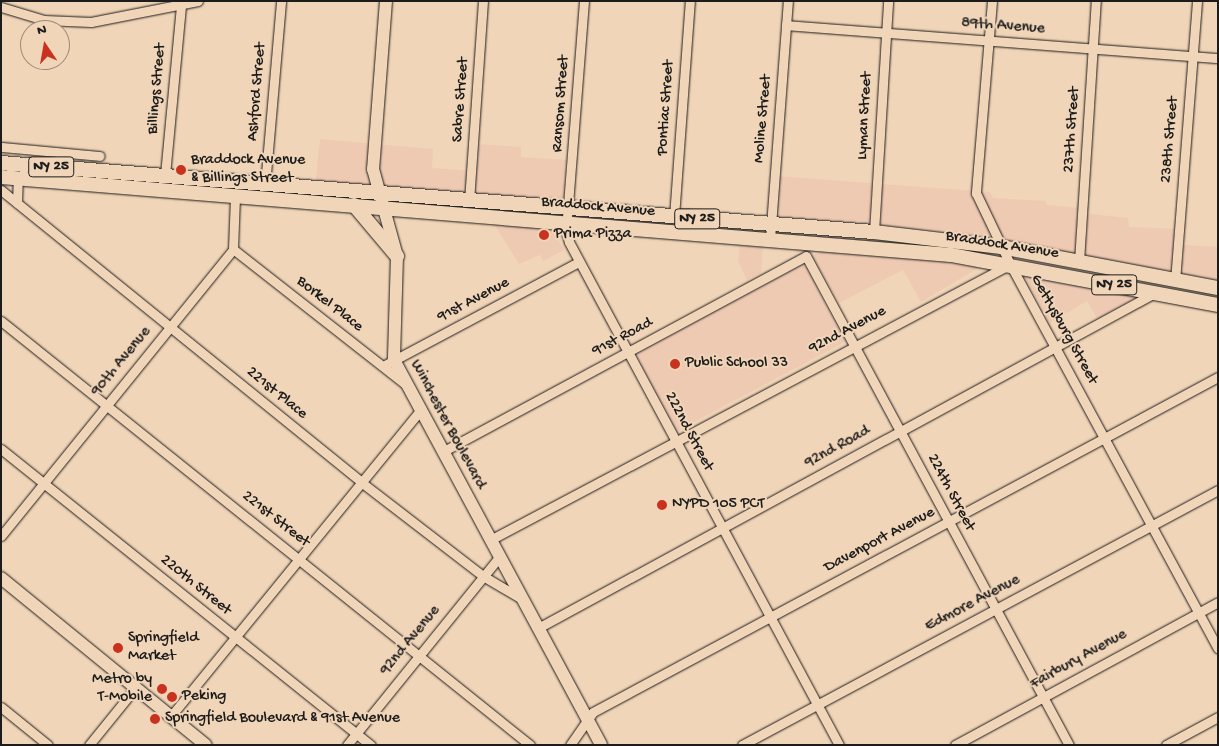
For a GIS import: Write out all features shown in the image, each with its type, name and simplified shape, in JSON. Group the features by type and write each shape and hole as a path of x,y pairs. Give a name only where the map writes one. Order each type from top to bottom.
{"main road":[{"name":"Winchester Boulevard","path":"386,1 373,169 397,256 388,363 405,384 601,745"},
{"name":"Braddock Avenue","path":"1,163 165,175 382,201 568,216 770,239 807,249 951,255 1010,264 1153,294 1218,305"},
{"path":"99,186 100,170"},
{"name":"Braddock Avenue","path":"1,177 354,205 382,201 469,201 568,216 674,217 874,232 1001,247 1079,260 1175,281 1218,288"},
{"path":"354,205 397,256"},
{"path":"1,578 206,745"}],"street":[{"path":"1,6 44,20 91,22 198,1"},
{"name":"Ashford Street","path":"265,186 281,1"},
{"name":"Sabre Street","path":"469,201 484,1"},
{"name":"Ransom Street","path":"568,216 584,1"},
{"name":"Pontiac Street","path":"674,217 690,1"},
{"name":"Moline Street","path":"770,239 788,1"},
{"name":"Lyman Street","path":"874,232 888,1"},
{"name":"Gettysburg Street","path":"992,1 976,193 1010,264 1218,648"},
{"name":"237th Street","path":"1079,260 1096,1"},
{"name":"238th Street","path":"1175,281 1197,1"},
{"name":"Billings Street","path":"165,175 181,5"},
{"name":"89th Avenue","path":"786,25 1218,58"},
{"path":"1,147 100,156"},
{"path":"17,203 18,179"},
{"name":"221st Place","path":"1,190 361,482 483,576 522,600"},
{"path":"234,249 235,196"},
{"name":"222nd Street","path":"568,216 569,242 579,262 839,745"},
{"name":"90th Avenue","path":"1,536 234,249"},
{"name":"Borkel Place","path":"234,249 388,363"},
{"name":"224th Street","path":"807,249 853,344 1068,745"},
{"name":"91st Road","path":"442,452 628,352 807,249"},
{"name":"91st Avenue","path":"388,363 579,262"},
{"name":"92nd Avenue","path":"490,540 853,344 1010,264"},
{"name":"92nd Road","path":"538,628 1153,294"},
{"name":"221st Street","path":"1,321 530,745"},
{"name":"Davenport Avenue","path":"570,745 588,722 593,712 1218,377"},
{"path":"171,716 420,411"},
{"name":"220th Street","path":"1,449 371,745"},
{"name":"Edmore Avenue","path":"742,745 1218,490"},
{"name":"92nd Avenue","path":"347,745 499,556"},
{"name":"Fairbury Avenue","path":"955,745 1218,602"},
{"path":"89,745 136,687"},
{"path":"1,707 48,745"},
{"path":"1166,745 1218,717"}],"shaded area":[{"path":"320,139 433,149 432,168 477,171 479,144 521,147 521,157 566,160 563,205 315,187"},
{"path":"777,176 990,192 993,198 1046,201 1047,205 1081,208 1081,213 1128,218 1129,227 1185,229 1183,245 1218,247 1218,284 981,235 775,218"},
{"path":"494,224 551,227 564,250 543,261 540,255 519,264"},
{"path":"740,242 763,244 761,273 747,280 738,261"},
{"path":"830,247 985,264 921,302 903,270 839,303 812,256"},
{"path":"804,264 845,342 677,431 635,354"},
{"path":"1022,272 1157,300 1102,327 1087,301 1050,323"}],"place":[{"name":"Braddock Avenue & Billings Street","path":"181,170"},
{"name":"Prima Pizza","path":"544,235"},
{"name":"Public School 33","path":"675,364"},
{"name":"NYPD 105 PCT","path":"662,505"},
{"name":"Springfield Market","path":"118,648"},
{"name":"Metro by T-Mobile","path":"162,689"},
{"name":"Peking","path":"172,697"},
{"name":"Springfield Boulevard & 91st Avenue","path":"155,719"}]}
